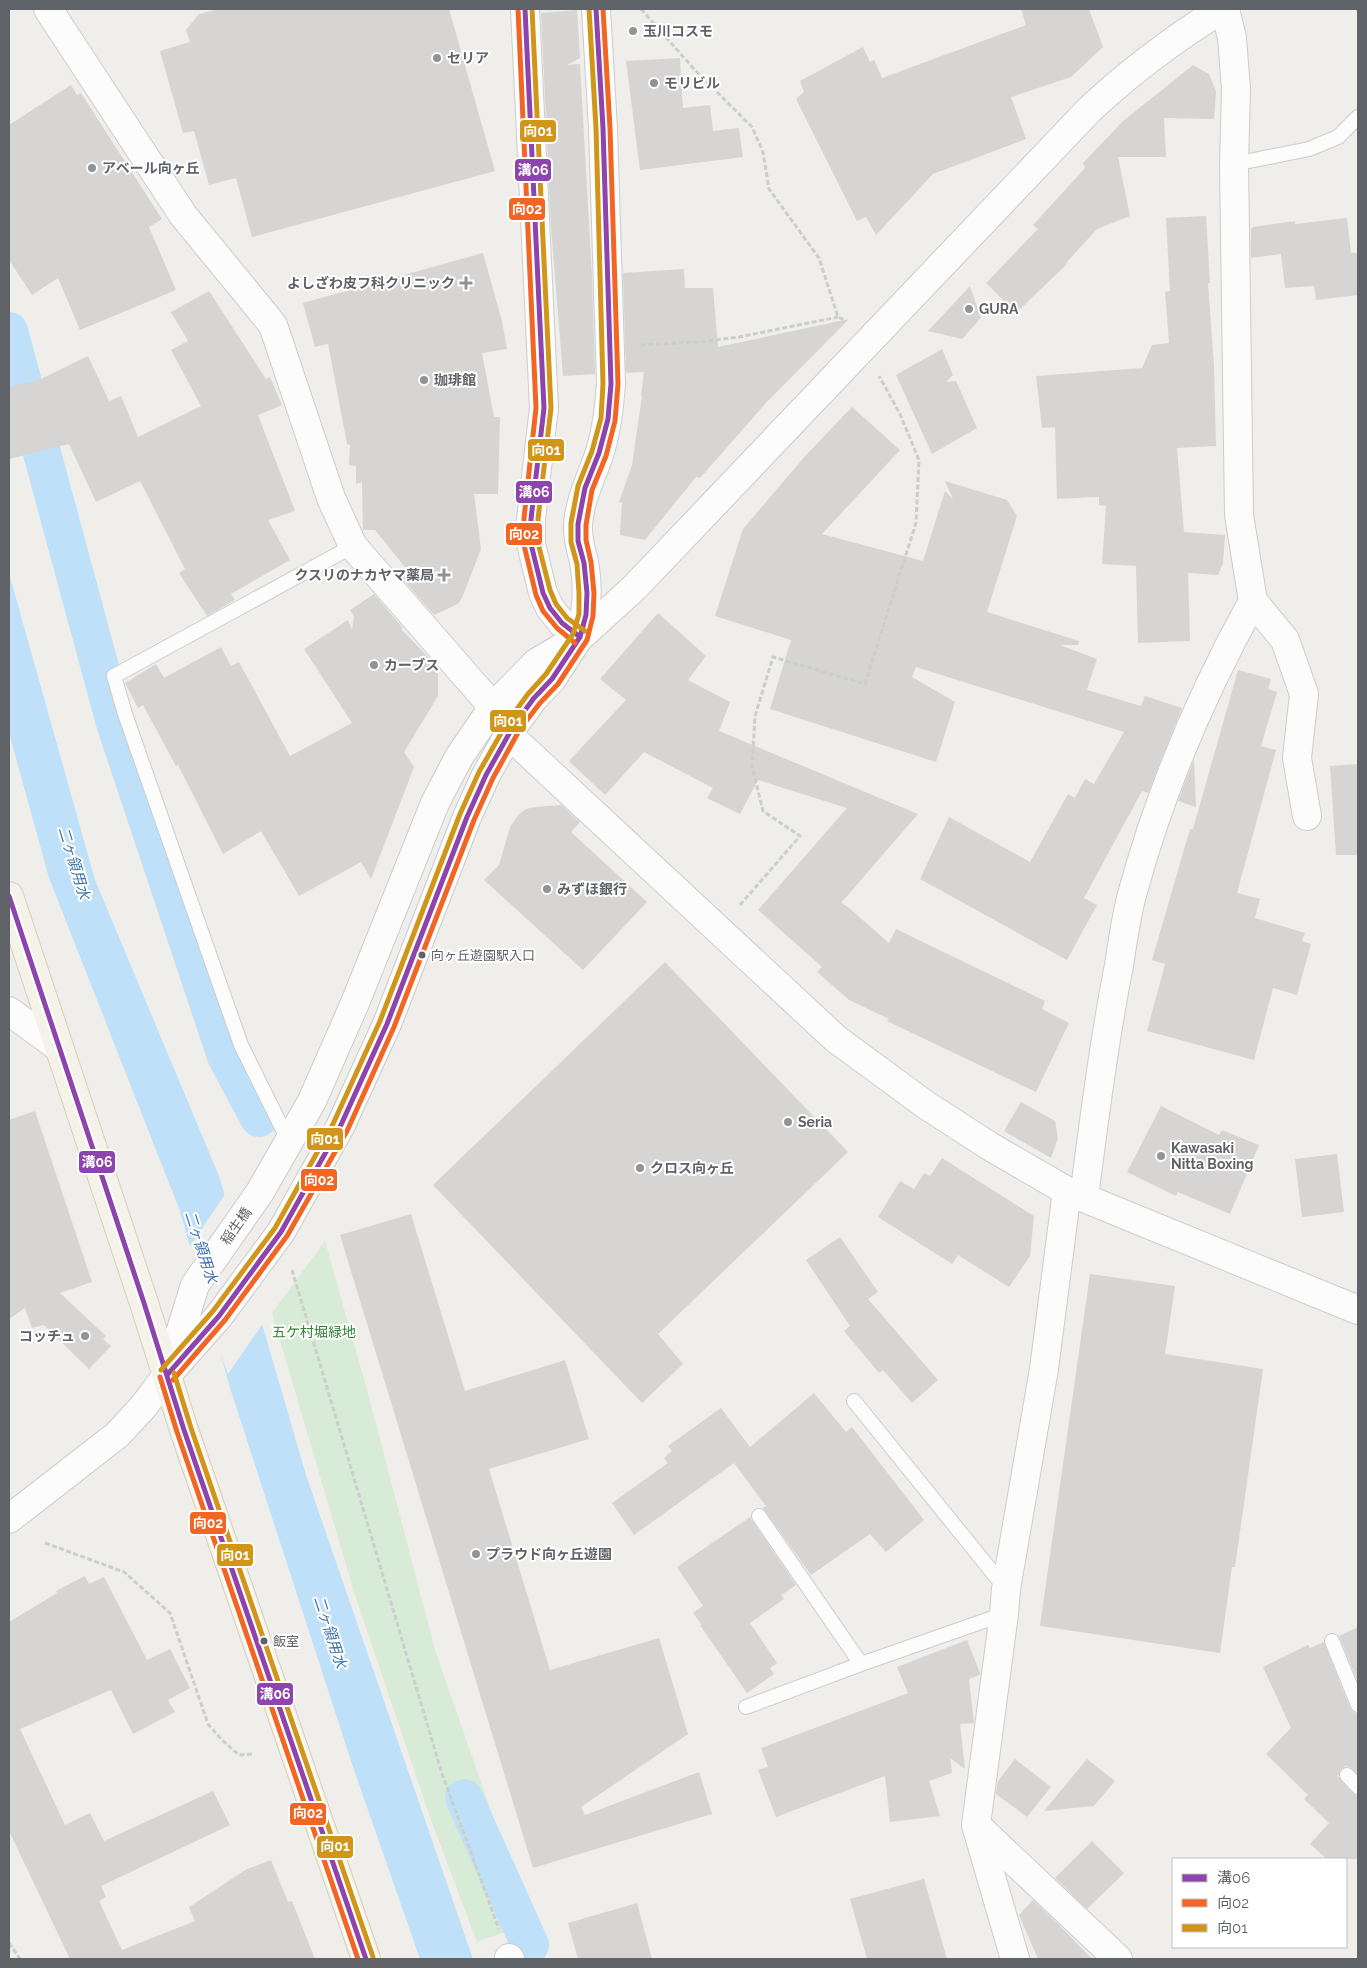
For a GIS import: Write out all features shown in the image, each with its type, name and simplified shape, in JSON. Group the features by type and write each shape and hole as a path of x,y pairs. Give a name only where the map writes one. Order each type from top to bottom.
{"main road":[{"path":"9,896 144,1303 184,1430 366,1959"}],"street":[{"path":"48,9 183,215 274,325 331,498 353,546 493,707"},
{"path":"524,9 544,408 531,519 531,544 543,593 550,608 562,623 580,637"},
{"path":"580,637 586,615 587,593 584,563 578,540 578,524 585,488 599,453 608,419 611,384 603,128 596,9"},
{"path":"9,1519 117,1435 206,1332 281,1232 340,1127 387,1024 467,817 486,774 508,735 534,698 552,679 580,637 634,588 1090,109 1160,49 1224,9 1232,38 1236,90 1234,164 1240,515 1253,602 1285,640 1304,694 1297,758 1308,816"},
{"path":"1015,1959 976,1825 1005,1602 1044,1368 1132,892 1163,797 1199,706 1223,656 1253,602"},
{"name":"稲生橋","path":"167,1375 195,1285 260,1192 312,1101 355,1003 435,803 459,757 493,707 536,663 580,637"},
{"path":"508,735 836,1038 926,1104 991,1147 1076,1194 1357,1306"},
{"path":"9,1011 58,1046"},
{"path":"976,1825 1118,1959"}],"lane":[{"path":"1234,164 1309,149 1338,136 1358,117"},
{"path":"289,1143 241,1045 128,724 114,676 353,546"},
{"path":"746,1707 861,1664 1005,1602 854,1401"},
{"path":"759,1516 861,1664"},
{"path":"1332,1641 1358,1705"},
{"path":"1347,1775 1358,1787"}],"path":[{"path":"641,9 694,69 752,127 763,152 769,188 819,258 838,318"},
{"path":"637,345 699,342 731,338 838,318 847,321"},
{"path":"718,929 800,836 763,811 752,766 755,716 773,657 865,684 916,523 919,460 900,414 878,375"},
{"path":"291,1267 442,1774 510,1958"},
{"path":"45,1543 124,1572 170,1613 208,1724 239,1755 252,1754"},
{"path":"9,1943 20,1959"}],"green space":[{"name":"五ケ村堀緑地","path":"325,1241 369,1397 435,1650 530,1923 477,1942 430,1817 354,1592 272,1313"}],"water":[{"name":"二ヶ領用水","path":"9,573 95,880 219,1176 306,1475 473,1959 420,1959 353,1767 231,1391 180,1211 49,878 9,733"}],"pier":[{"path":"226,1193 264,1322 228,1374 210,1326 188,1249"}],"building":[{"path":"219,9 449,9 495,171 252,237 236,178 209,185 194,131 183,133 160,51 190,42 186,30 199,14"},
{"path":"1021,9 1089,9 1103,47 1071,77 1011,97 1026,139 933,174 876,235 866,217 857,221 796,99 804,92 800,81 863,47 870,62 874,60 882,78 1026,25"},
{"path":"577,10 580,58 567,65 580,64 592,276 595,374 563,376 551,227 541,13"},
{"path":"680,58 683,108 710,105 713,131 739,128 743,157 640,170 626,61"},
{"path":"1193,65 1209,74 1216,91 1214,119 1164,118 1166,157 1118,157 1130,216 1097,229 1067,264 1016,313 986,283 1038,229 1033,225 1085,168 1083,163 1123,121"},
{"path":"71,85 77,95 81,93 162,219 149,227 176,290 80,330 58,278 32,295 9,260 9,125"},
{"path":"1206,216 1216,446 1177,448 1184,532 1225,535 1223,563 1218,575 1188,573 1190,641 1138,643 1136,566 1102,564 1106,506 1099,505 1099,497 1057,499 1055,427 1042,428 1036,376 1142,368 1152,345 1169,343 1165,292 1170,291 1166,218"},
{"path":"1347,218 1351,253 1358,253 1358,295 1316,300 1314,286 1285,288 1281,254 1251,258 1251,229 1253,227 1295,221 1295,224"},
{"path":"483,253 502,321 507,349 482,353 494,417 500,417 498,494 474,494 481,549 458,604 434,615 400,576 408,571 375,530 363,530 362,482 356,484 356,466 349,465 350,445 347,444 328,344 315,347 303,303"},
{"path":"684,269 685,288 713,288 718,347 849,319 765,404 700,478 696,477 645,540 620,535 622,503 619,502 632,465 644,372 626,373 623,273"},
{"path":"970,286 981,318 962,339 928,331"},
{"path":"209,291 266,379 270,377 282,405 258,415 295,511 268,520 290,560 231,594 235,600 207,616 179,573 185,569 140,481 96,502 69,444 9,459 9,387 41,379 88,356 109,401 121,396 138,437 201,406 171,350 188,341 171,312"},
{"path":"942,349 953,375 946,382 956,381 977,428 932,454 896,375"},
{"path":"852,407 900,450 822,534 923,561 945,491 953,499 945,481 1007,500 1017,516 987,612 1079,641 1078,645 1060,645 1097,659 1087,690 1141,706 1145,696 1182,708 1148,793 1142,791 1084,898 1097,905 1067,960 920,879 949,817 1030,862 1068,794 1075,798 1085,779 1094,784 1124,732 916,667 912,677 955,702 936,762 770,709 791,640 715,616 743,529 806,455"},
{"path":"374,594 403,628 401,629 435,664 438,674 438,696 404,752 414,767 371,879 361,862 299,896 261,831 223,854 178,765 176,766 143,705 138,708 125,683 156,664 164,678 221,647 231,666 239,662 290,756 352,723 304,649 348,620 352,630 354,616 350,610"},
{"path":"658,613 706,656 688,680 730,702 719,731 918,814 841,903 889,943 896,929 1045,1001 1042,1009 1069,1023 1036,1092 887,1021 889,1019 849,1000 817,972 822,967 758,910 847,808 758,780 740,814 707,798 713,788 644,752 605,795 569,761 626,700 600,679"},
{"path":"1238,670 1271,679 1268,689 1277,692 1261,746 1276,750 1237,893 1260,899 1255,918 1305,933 1302,941 1311,944 1297,995 1273,988 1254,1060 1147,1031 1165,964 1152,960 1190,829 1193,829"},
{"path":"1194,759 1196,807 1178,801"},
{"path":"1358,764 1358,855 1336,855 1330,766"},
{"path":"561,805 580,822 571,832 647,902 583,970 484,880 499,865 510,827 519,814 526,809 535,807"},
{"name":"クロス向ヶ丘","path":"665,962 848,1152 658,1334 683,1364 642,1403 433,1185"},
{"path":"1021,1102 1055,1121 1058,1138 1051,1158 1004,1131"},
{"path":"1161,1106 1219,1135 1222,1130 1259,1145 1230,1214 1178,1192 1176,1196 1127,1172"},
{"path":"35,1111 92,1282 60,1293 106,1336 103,1339 111,1346 89,1369 44,1325 32,1328 25,1308 9,1319 9,1120"},
{"path":"1337,1154 1344,1212 1302,1217 1295,1159"},
{"path":"942,1158 1034,1216 1030,1256 1009,1287 958,1255 952,1264 878,1217 900,1181 914,1189 924,1173 930,1176"},
{"name":"プラウド向ヶ丘遊園","path":"411,1214 465,1391 565,1360 589,1439 489,1469 550,1670 659,1638 688,1734 581,1807 585,1815 699,1772 712,1814 533,1868 340,1235"},
{"path":"840,1237 878,1292 868,1299 938,1380 912,1403 883,1370 879,1373 844,1331 850,1326 806,1260"},
{"path":"1090,1274 1175,1286 1165,1354 1263,1369 1235,1567 1232,1567 1220,1653 1040,1626"},
{"path":"814,1393 846,1432 852,1427 924,1520 886,1552 870,1534 811,1575 763,1508 766,1506 734,1463 634,1535 612,1503 668,1463 664,1458 672,1451 668,1446 721,1408 750,1447"},
{"path":"750,1517 796,1585 781,1595 784,1599 750,1623 777,1663 770,1668 774,1674 747,1693 693,1613 703,1606 677,1567"},
{"path":"85,1576 89,1584 104,1577 147,1660 170,1649 190,1688 168,1700 175,1712 133,1734 111,1690 20,1729 65,1825 90,1813 104,1841 213,1791 230,1825 101,1886 106,1897 99,1901 122,1950 195,1921 189,1907 247,1869 271,1860 288,1902 292,1901 315,1959 70,1959 9,1831 9,1622 57,1593 56,1591"},
{"path":"1358,1627 1358,1682 1339,1636"},
{"path":"967,1640 980,1673 980,1675 969,1679 974,1723 960,1724 965,1769 950,1758 952,1773 929,1781 940,1816 890,1822 885,1776 776,1817 758,1770 768,1767 761,1748 908,1693 897,1667"},
{"path":"1324,1642 1350,1708 1358,1714 1358,1774 1346,1766 1341,1769 1338,1776 1352,1793 1358,1796 1358,1859 1326,1858 1310,1844 1329,1823 1304,1799 1308,1795 1266,1754 1291,1728 1263,1667 1308,1645 1310,1648"},
{"path":"1015,1759 1051,1787 1027,1817 996,1794 998,1781"},
{"path":"1087,1759 1115,1781 1094,1806 1044,1811"},
{"path":"1092,1841 1124,1873 1087,1909 1055,1878"},
{"path":"924,1879 947,1959 867,1959 850,1899"},
{"path":"1033,1900 1092,1959 1038,1959 1019,1915"},
{"path":"637,1903 652,1959 578,1959 568,1923"}],"waterway":[{"path":"9,331 115,723 226,1056 259,1118"},
{"path":"464,1798 530,1945"}],"transit line":[{"name":"向02","path":"518,9 536,408 524,518 524,545 536,595 543,611 557,628 575,643"},
{"name":"溝06","path":"525,9 544,408 531,519 531,544 543,593 550,608 562,623 580,637"},
{"name":"向01","path":"532,9 551,408 538,519 538,543 550,590 556,604 567,618 585,631"},
{"name":"向01","path":"161,1370 213,1311 275,1228 333,1124 380,1021 460,814 479,772 508,721 546,674 573,634 579,614 579,593 577,564 571,542 571,523 578,486 592,451 601,418 603,384 596,128 589,9"},
{"name":"溝06","path":"167,1375 219,1316 281,1232 340,1127 387,1024 467,817 486,775 514,725 534,698 552,679 580,637 586,615 587,593 584,563 578,541 578,524 585,488 599,453 608,419 611,384 603,128 596,9"},
{"name":"向02","path":"173,1380 225,1320 287,1236 347,1131 394,1027 474,820 493,778 520,729 558,684 587,640 593,616 594,593 591,562 586,540 586,525 592,490 606,456 615,421 618,384 610,128 603,9"},
{"name":"溝06","path":"9,896 144,1303 184,1430 366,1959"},
{"name":"向01","path":"174,1373 191,1428 373,1957"},
{"name":"向02","path":"160,1377 177,1432 358,1959"}],"place":[{"name":"玉川コスモ","path":"633,31"},
{"name":"セリア","path":"437,58"},
{"name":"モリビル","path":"654,83"},
{"name":"アベール向ヶ丘","path":"92,168"},
{"name":"よしざわ皮フ科クリニック","path":"466,283"},
{"name":"GURA","path":"969,309"},
{"name":"珈琲館","path":"424,380"},
{"name":"クスリのナカヤマ薬局","path":"444,575"},
{"name":"カーブス","path":"374,665"},
{"name":"みずほ銀行","path":"547,889"},
{"name":"向ヶ丘遊園駅入口","path":"422,955"},
{"name":"Seria","path":"788,1122"},
{"name":"Kawasaki Nitta Boxing","path":"1161,1156"},
{"name":"クロス向ヶ丘","path":"640,1168"},
{"name":"コッチュ","path":"85,1336"},
{"name":"プラウド向ヶ丘遊園","path":"476,1554"},
{"name":"飯室","path":"264,1641"}]}
